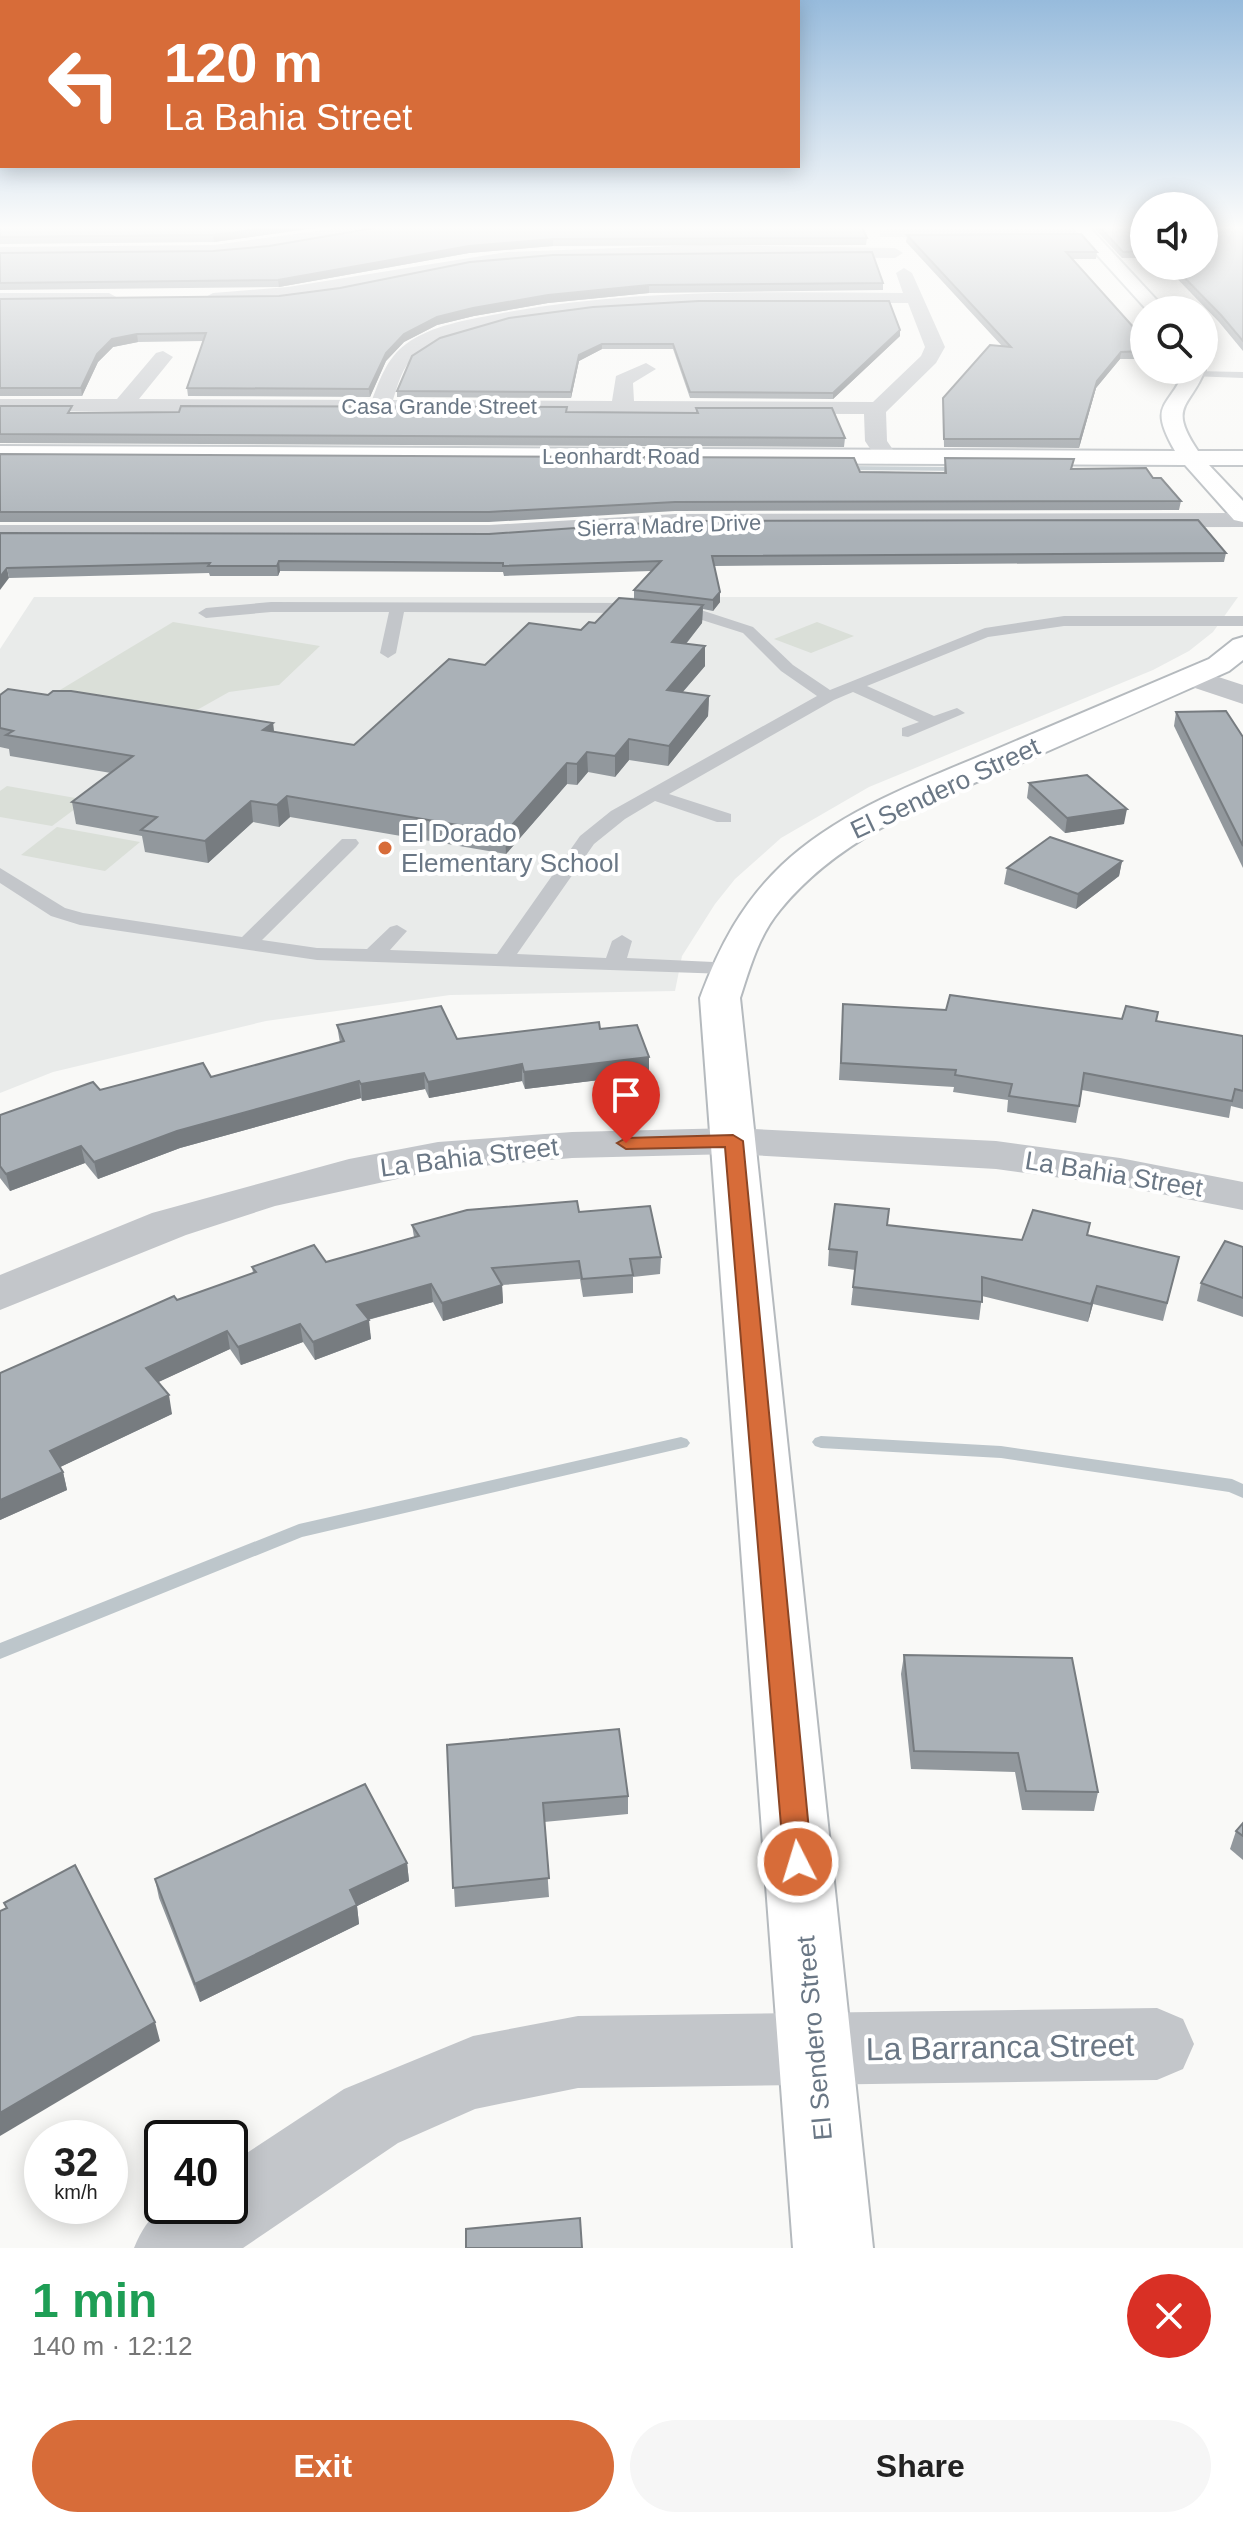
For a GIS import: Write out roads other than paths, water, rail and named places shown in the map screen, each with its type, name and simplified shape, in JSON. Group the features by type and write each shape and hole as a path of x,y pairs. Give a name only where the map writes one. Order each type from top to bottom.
{"street":[{"path":"380,406 396,367 413,348 451,332"},
{"path":"887,457 876,441 873,420 878,408 929,359 935,347 929,332"},
{"path":"123,405 163,357"},
{"path":"623,407 623,380 646,369"},
{"path":"1187,384 1171,410 1171,419 1190,458 1243,518"},
{"name":"Casa Grande Street","path":"0,405 878,408"},
{"name":"Leonhardt Road","path":"0,453 1243,458"},
{"name":"Sierra Madre Drive","path":"0,533 489,533 675,521 1243,518"},
{"name":"El Sendero Street","path":"833,2248 720,998 727,968 757,913 777,888 803,863 842,836 899,804 1219,665 1243,646"},
{"path":"1191,677 1243,695"},
{"name":"La Bahia Street","path":"0,1294 169,1224 349,1173 438,1156 572,1145 733,1141 996,1155 1120,1172 1243,1196"},
{"name":"La Barranca Street","path":"174,2248 371,2116 473,2073 578,2052 1157,2044"}],"lane":[{"path":"1218,373 1243,375"},
{"path":"206,613 271,607 645,608 704,616 748,630 787,668 828,696"},
{"path":"388,653 397,608"},
{"path":"503,960 587,840 618,815 828,696 1009,627 1064,621 1243,621"},
{"path":"853,686 933,722"},
{"path":"908,732 957,713"},
{"path":"654,795 724,818"},
{"path":"247,943 349,843"},
{"path":"0,874 58,912 80,919 317,954 727,968"},
{"path":"373,955 397,931"},
{"path":"615,964 622,941"}],"waterway":[{"path":"843,468 962,469"},
{"path":"821,1442 1001,1452 1232,1486 1243,1491"},
{"path":"0,1651 299,1531 681,1443"}],"place":[{"name":"El Dorado Elementary School","path":"385,848"}]}
